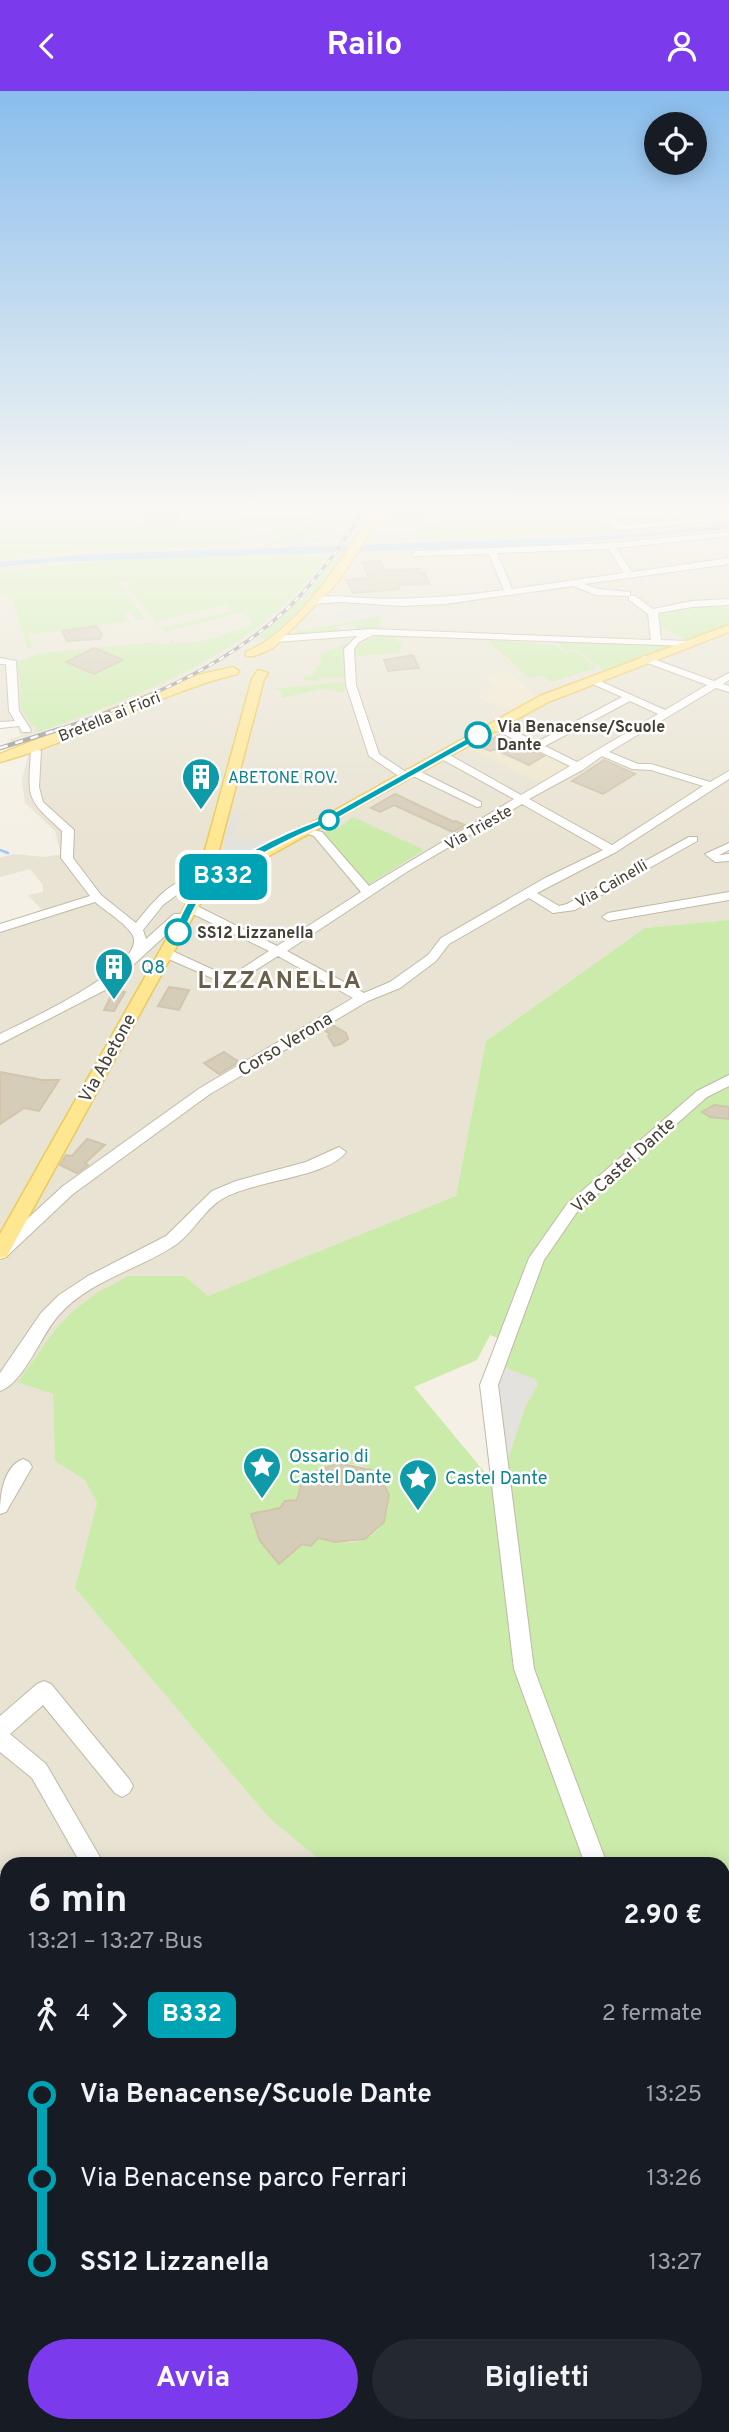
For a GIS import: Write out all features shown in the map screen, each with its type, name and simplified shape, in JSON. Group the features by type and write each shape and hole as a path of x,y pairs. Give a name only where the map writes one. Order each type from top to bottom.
{"main road":[{"path":"217,870 212,848 256,686 271,653 298,619"},
{"path":"189,900 217,870 249,859 304,829 328,820 407,773 544,699 729,628"},
{"path":"230,671 228,663 236,657 271,653"},
{"path":"230,671 262,673"},
{"path":"230,671 251,678 256,686"},
{"name":"Bretella ai Fiori","path":"0,758 230,671"},
{"name":"Via Abetone","path":"0,1252 7,1226 165,954 189,900"}],"street":[{"path":"654,619 656,641"},
{"path":"371,632 356,640 349,649 351,685 374,756 477,804"},
{"path":"271,653 371,632 688,644"},
{"path":"645,660 729,689"},
{"path":"0,661 11,661 12,700 23,726 0,725"},
{"name":"Via Trieste","path":"165,954 230,982 368,893 729,676"},
{"path":"591,680 667,713"},
{"path":"537,746 628,698"},
{"path":"495,726 580,767"},
{"path":"36,751 34,786 38,803 68,830 67,858 97,898 137,930 141,941 137,953"},
{"path":"604,753 636,767 651,767 689,776 711,786"},
{"path":"442,755 612,849"},
{"name":"Corso Verona","path":"0,1252 68,1190 205,1091 363,998 395,985 432,958 445,941 612,849 729,774"},
{"path":"304,829 317,834 368,893"},
{"name":"Via Cainelli","path":"529,893 557,910 571,907 693,839"},
{"path":"729,846 711,854 719,860 729,857"},
{"path":"608,917 729,896"},
{"path":"0,928 97,898"},
{"path":"137,930 159,902 189,900 363,998"},
{"path":"0,1040 102,986 189,900"},
{"path":"137,953 165,954"},
{"name":"Via Castel Dante","path":"593,1857 524,1669 489,1385 537,1258 572,1208 702,1094 729,1080"},
{"path":"0,1384 11,1374 56,1308 68,1298 171,1240 184,1230 199,1207 226,1191 317,1165 338,1152"},
{"path":"0,1506 23,1467"},
{"path":"0,1730 44,1691 122,1786"},
{"path":"0,1739 39,1771 89,1857"}],"shaded area":[{"path":"0,619 729,619 729,920 645,928 486,1041 456,1196 208,1296 54,1331 19,1381 53,1394 55,1461 85,1480 97,1503 75,1588 270,1819 316,1857 0,1857 0,926 44,912 28,895 43,892 43,885 30,869 0,877 0,858 14,854 45,857 61,854 55,831 25,803 22,780 28,755 8,739 20,736 18,726 0,727"},
{"path":"341,619 362,619 345,623"},
{"path":"503,672 511,674 537,697 511,711 478,697 495,688 482,676"},
{"path":"501,731 575,766 544,785 469,748","holes":["500,734 510,739 502,743 529,755 537,751 545,755 529,764 494,749 489,751 478,746"]},
{"path":"241,812 244,818 238,821 233,838 243,841 260,837 270,844 242,858 229,859 224,853 229,817"},
{"path":"500,1365 535,1379 538,1385 526,1405 508,1459 501,1459 491,1385"}],"green space":[{"path":"19,619 129,621 28,635 33,648 27,648"},
{"path":"154,619 164,619 156,621 163,628 199,619 215,619 165,632"},
{"path":"250,619 267,619 237,642 160,684 39,732 35,731 37,728 34,726 26,725 31,724 21,709 16,662 41,653 150,643 171,645 171,639 175,644 195,642 232,632 250,625"},
{"path":"278,619 289,619 268,639 258,637"},
{"path":"364,619 381,619 379,625 385,630 357,631 354,624 336,626 339,633 290,637 294,632"},
{"path":"658,619 729,619 729,624 686,640 656,625"},
{"path":"398,636 396,642 402,642 399,653 355,656 355,648 368,639"},
{"path":"555,639 678,643 606,672 577,650 565,651"},
{"path":"488,640 556,645 563,652 576,651 597,668 551,682 542,675 529,678"},
{"path":"347,643 344,677 318,678 319,681 303,680 307,675 313,676 317,666 320,666 321,654"},
{"path":"340,682 344,684 344,692 320,689 282,698 280,690 273,689"},
{"path":"353,817 424,850 366,886 321,833 340,827"},
{"path":"729,920 729,1857 316,1857 270,1819 75,1588 97,1503 85,1480 55,1461 53,1394 18,1382 54,1331 73,1311 100,1291 129,1276 184,1276 208,1296 456,1196 486,1041 645,928","holes":["490,1335 503,1340 491,1480 414,1387 477,1360","338,1463 370,1469 385,1484 388,1504 382,1524 367,1538 355,1542 342,1543 318,1538 311,1546 302,1544 279,1564 261,1541 251,1514 280,1508 285,1501 297,1499 301,1484 310,1474"]}],"building":[{"path":"96,626 102,634 100,639 67,641 62,631"},
{"path":"94,648 123,660 94,674 66,662"},
{"path":"413,655 419,668 388,671 384,660"},
{"path":"499,735 509,740 506,741 544,756 529,765 494,749 490,751 478,746"},
{"path":"604,760 635,774 603,794 572,781"},
{"path":"395,794 465,825 453,832 394,805 380,812 371,808"},
{"path":"169,987 189,990 179,1010 158,1006"},
{"name":"Q8","path":"114,990 125,992 114,1011 104,1010"},
{"path":"332,1025 346,1033 348,1039 334,1046 328,1036 330,1034 324,1030"},
{"path":"224,1052 239,1062 219,1074 204,1063"},
{"path":"0,1072 42,1080 59,1080 39,1111 24,1108 0,1124"},
{"path":"714,1105 729,1107 729,1119 710,1117 702,1112"},
{"path":"87,1139 105,1145 85,1163 88,1165 77,1173 60,1165 66,1155 72,1156"},
{"path":"338,1463 371,1470 381,1479 389,1495 384,1522 365,1539 335,1542 318,1538 311,1546 302,1544 279,1564 260,1541 251,1514 280,1508 285,1501 297,1500 302,1481 311,1473"}],"waterway":[{"path":"0,850 8,853"}],"railway":[{"path":"57,730 117,709 179,682 237,649 275,619"},
{"path":"0,748 57,730"}],"bus line":[{"name":"B332","path":"178,932 199,893 219,877 227,875 249,859 304,829 328,820 478,735"}],"place":[{"name":"Via Benacense/Scuole Dante","path":"478,735"},
{"name":"ABETONE ROV.","path":"201,811"},
{"name":"SS12 Lizzanella","path":"178,932"},
{"name":"Q8","path":"114,1001"},
{"name":"Ossario di Castel Dante","path":"262,1500"},
{"name":"Castel Dante","path":"418,1512"}],"district":[{"name":"LIZZANELLA","path":"280,980"}]}
